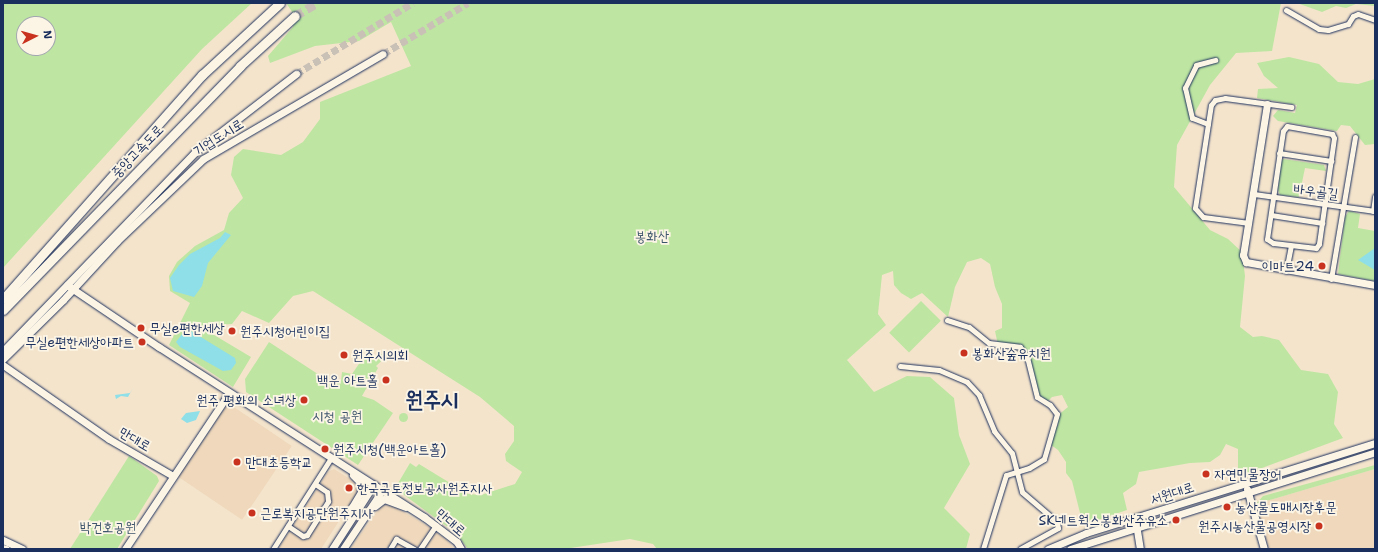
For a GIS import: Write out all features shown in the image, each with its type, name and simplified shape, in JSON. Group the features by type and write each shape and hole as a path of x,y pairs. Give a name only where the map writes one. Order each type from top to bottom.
{"highway":[{"name":"중앙고속도로","path":"3,299 202,75 280,3"},
{"name":"중앙고속도로","path":"3,310 234,71 295,16"}],"street":[{"path":"1286,10 1297,18 1323,30 1348,24 1353,16 1358,14 1375,20"},
{"name":"기업도시로","path":"70,287 204,159 383,54"},
{"path":"1208,124 1192,118 1185,88 1196,65 1215,60"},
{"name":"기업도시로","path":"70,287 195,152 296,74"},
{"path":"1249,223 1203,217 1195,208 1211,105 1217,99 1290,107"},
{"path":"1267,104 1254,194 1243,255 1246,262 1375,286"},
{"path":"1287,126 1332,134 1335,140 1331,161 1319,244 1316,248 1291,246 1268,241 1270,216 1283,131 1287,126"},
{"path":"1331,279 1354,137"},
{"path":"1279,152 1331,161"},
{"name":"바우골길","path":"1254,194 1374,211"},
{"path":"1374,211 1375,196"},
{"path":"1270,216 1322,223"},
{"path":"1286,270 1291,246"},
{"path":"3,351 70,287"},
{"path":"3,358 70,287"},
{"path":"70,287 229,393 374,484 332,549"},
{"path":"947,320 969,327 989,343 1020,347 1028,357 1037,397 1050,405 1057,414 1044,459 1028,468 1006,475 983,549"},
{"name":"만대로","path":"3,365 109,439 174,476"},
{"path":"900,366 939,370 967,382 979,395 994,431 1012,453 1018,471 1022,492 1051,516 1058,528 1020,549"},
{"path":"125,549 229,393"},
{"name":"서원대로","path":"1070,549 1135,523 1246,483 1375,443"},
{"name":"서원대로","path":"1048,549 1086,534 1135,523 1248,493 1375,452"},
{"path":"273,549 331,458"},
{"path":"346,467 358,479 361,487 352,507 350,522"},
{"path":"1246,483 1264,549"},
{"path":"288,526 303,536 307,535 328,501 327,492 315,484"},
{"name":"만대로","path":"374,484 436,525 457,542 461,549"},
{"path":"343,549 383,489"},
{"path":"359,525 382,500 410,507"},
{"path":"1135,523 1140,549"},
{"path":"420,549 436,525"},
{"path":"3,540 22,549"},
{"path":"390,549 396,540 414,549"}],"shaded area":[{"name":"만대초등학교","path":"228,403 292,446 242,520 178,477"},
{"path":"334,469 355,482 357,493 321,549 278,549 328,472"},
{"name":"원주시농산물공영시장","path":"1375,469 1375,549 1269,549 1256,504"},
{"path":"385,501 429,527 447,540 454,549 350,549"}],"green space":[{"path":"3,3 252,3 202,49 3,268"},
{"name":"봉화산","path":"286,3 1281,3 1272,51 1236,53 1210,85 1177,145 1174,187 1210,230 1228,239 1242,252 1245,276 1240,327 1253,337 1262,336 1279,340 1301,370 1328,374 1338,392 1334,424 1343,438 1238,477 1238,449 1226,444 1220,455 1210,462 1190,463 1139,472 1136,484 1123,493 1127,510 1083,525 1072,481 1066,473 1066,462 1058,450 1051,445 1051,434 1058,425 1057,416 1068,407 1062,395 1052,397 1046,403 1038,396 1022,348 998,345 995,331 1002,328 1002,304 995,287 990,264 981,258 967,262 955,287 948,317 922,293 911,299 901,293 894,285 893,271 882,275 878,314 886,325 847,360 874,392 907,376 930,377 954,398 959,435 970,464 944,508 970,534 966,549 657,549 653,544 630,539 564,549 468,549 456,533 400,492 397,485 410,463 416,467 419,464 468,494 481,495 515,484 522,472 506,461 505,454 514,441 514,426 480,397 313,291 293,296 269,323 242,311 232,324 199,326 251,357 233,387 169,345 190,303 170,291 169,276 177,262 195,246 224,230 229,213 243,198 231,175 234,157 243,149 281,155 303,142 320,119 320,102 411,66 391,22 359,41 315,46 270,63 268,56 293,27 295,16"},
{"path":"1297,3 1375,3 1375,6 1356,4 1346,8 1336,6 1322,12"},
{"path":"1289,57 1319,64 1338,82 1358,84 1375,79 1375,144 1365,145 1350,126 1341,125 1337,131 1278,121 1273,116 1278,110 1295,113 1297,105 1257,98 1258,89 1278,88 1264,76 1257,63"},
{"path":"1283,159 1324,165 1326,171 1305,168 1299,197 1280,195 1278,190 1281,162"},
{"path":"1349,211 1360,214 1358,228 1375,231 1375,281 1338,274 1345,217"},
{"path":"921,301 941,321 909,353 889,333"},
{"name":"시청 공원","path":"269,342 333,384 341,381 342,372 352,374 365,355 372,360 378,354 388,355 376,366 378,368 362,396 374,400 393,413 358,465 246,392 245,379"},
{"path":"401,413 405,413 407,417 405,421 401,421 399,419 399,415"},
{"name":"박건호공원","path":"129,456 157,476 159,481 117,549 70,549"},
{"path":"1375,465 1375,469 1256,504 1263,496"}],"water":[{"path":"225,232 231,235 208,263 202,286 194,297 173,291 170,278 179,265 190,254 220,238"},
{"path":"1375,248 1375,270 1358,260"},
{"path":"191,331 235,358 236,363 231,370 223,371 180,347 176,342 182,334"},
{"path":"133,388 128,397 121,396 116,399 115,395 130,393"},
{"path":"200,411 196,420 187,423 181,419 186,413"}],"tunnel":[{"path":"295,16 317,3"},
{"path":"296,74 413,3"},
{"path":"383,54 468,3"}],"place":[{"name":"이마트24","path":"1322,266"},
{"name":"무실e편한세상","path":"141,328"},
{"name":"원주시청어린이집","path":"232,331"},
{"name":"무실e편한세상아파트","path":"142,342"},
{"name":"봉화산숲유치원","path":"964,353"},
{"name":"원주시의회","path":"344,355"},
{"name":"백운 아트홀","path":"386,380"},
{"name":"원주 평화의 소녀상","path":"304,400"},
{"name":"원주시청(백운아트홀)","path":"325,449"},
{"name":"만대초등학교","path":"237,462"},
{"name":"자연민물장어","path":"1206,474"},
{"name":"한국국토정보공사원주지사","path":"349,488"},
{"name":"농산물도매시장후문","path":"1227,507"},
{"name":"근로복지공단원주지사","path":"252,513"},
{"name":"SK네트웍스봉화산주유소","path":"1176,520"},
{"name":"원주시농산물공영시장","path":"1319,526"}],"district":[{"name":"원주시","path":"432,400"}]}
